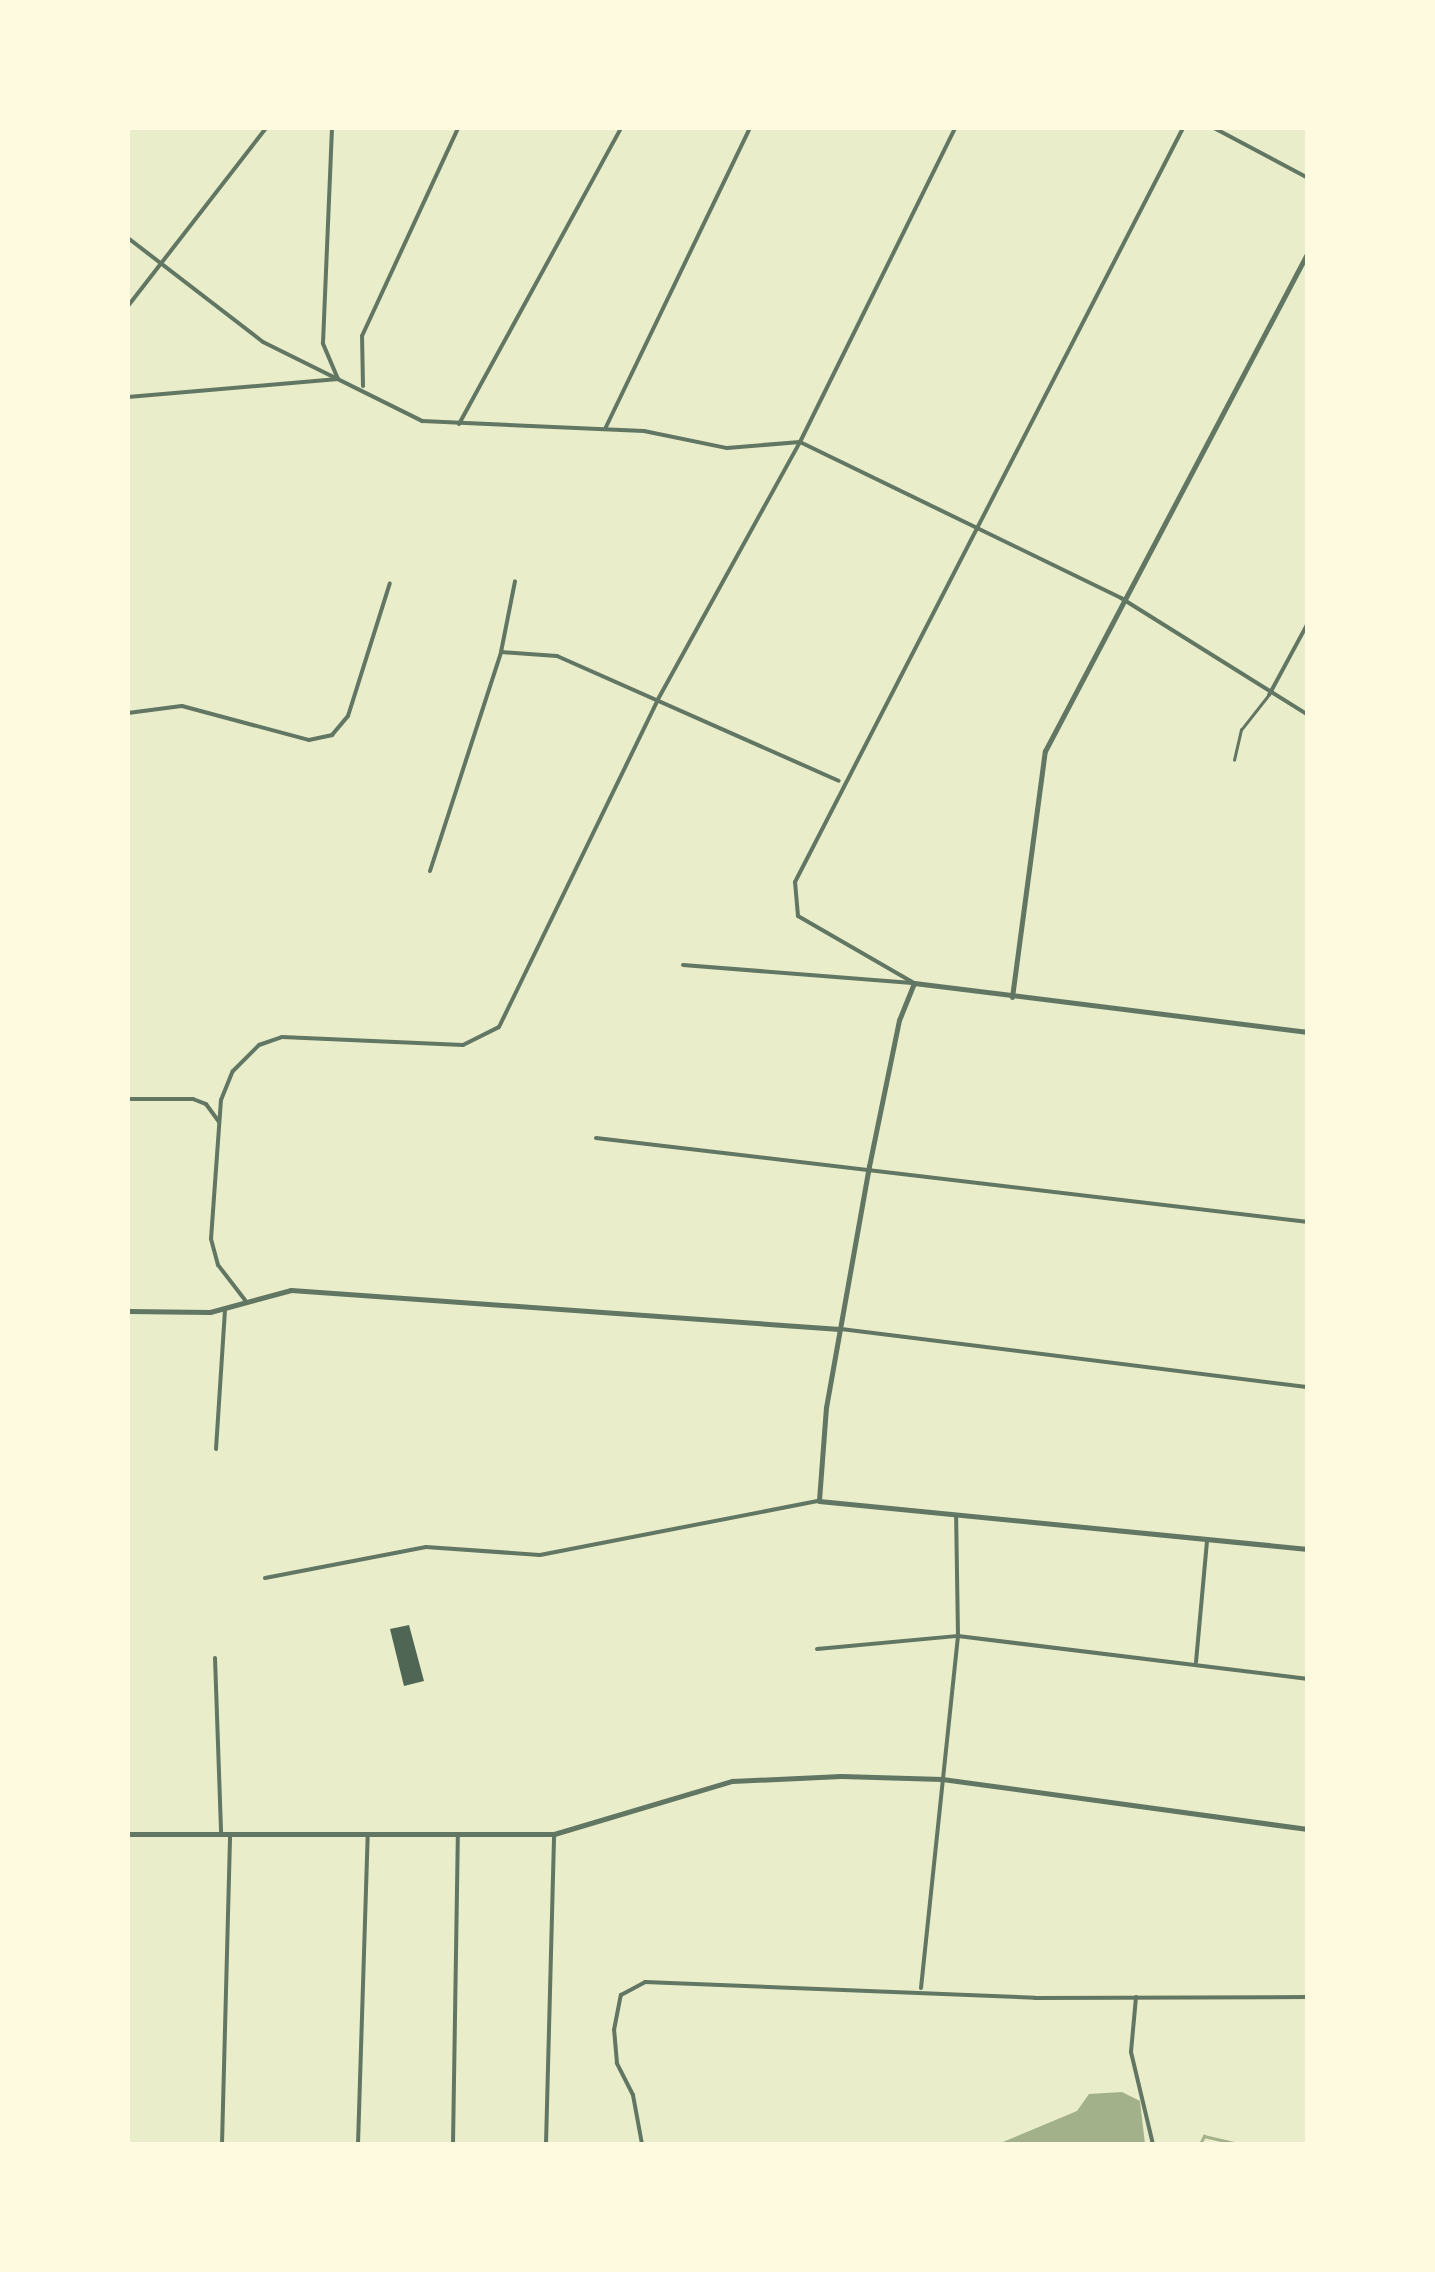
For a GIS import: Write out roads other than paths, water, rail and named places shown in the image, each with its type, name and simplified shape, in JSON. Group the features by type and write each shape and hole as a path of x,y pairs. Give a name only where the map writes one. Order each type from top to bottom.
{"street":[{"path":"128,306 266,128"},
{"path":"332,128 323,343 338,379"},
{"path":"363,389 362,336 458,128"},
{"path":"459,424 622,128"},
{"path":"605,430 750,128"},
{"path":"244,1300 213,1254 219,1122 233,1070 271,1040 463,1045 499,1027 658,701 800,442 955,128"},
{"path":"914,983 804,922 792,900 842,782 1183,128"},
{"path":"1214,128 1308,178"},
{"path":"128,238 263,342 422,421 644,431 727,448 800,442 978,524 1122,598 1269,695 1308,714"},
{"path":"1012,997 1040,764 1122,598 1308,252"},
{"path":"128,397 338,379"},
{"path":"430,871 501,652 515,581"},
{"path":"128,713 182,706 309,740 332,735 348,716 390,583"},
{"path":"1269,695 1308,623"},
{"path":"501,652 557,656 842,782"},
{"path":"683,965 914,983 1308,1032"},
{"path":"818,1501 840,1329 868,1166 899,1020 914,983"},
{"path":"128,1099 192,1098 206,1104 219,1122"},
{"path":"596,1138 868,1166 1308,1222"},
{"path":"128,1311 225,1309 244,1300 290,1290 840,1329 1308,1386"},
{"path":"216,1449 225,1309"},
{"path":"265,1578 426,1546 540,1555 818,1501 1308,1550"},
{"path":"922,1988 958,1636 956,1515"},
{"path":"1196,1662 1208,1540"},
{"path":"817,1649 958,1636 1196,1662 1308,1679"},
{"path":"215,1658 221,1834"},
{"path":"128,1834 554,1834 732,1781 942,1779 1308,1829"},
{"path":"222,2144 230,1834"},
{"path":"358,2144 368,1834"},
{"path":"453,2144 458,1834"},
{"path":"546,2144 554,1834"},
{"path":"642,2144 633,2095 617,2063 615,2009 627,1988 644,1982 922,1988 1136,1998 1308,1997"},
{"path":"1136,1998 1131,2052 1153,2144"}],"lane":[{"path":"1234,760 1240,730 1269,695"}],"waterway":[{"path":"1200,2144 1204,2136 1239,2144"}]}
